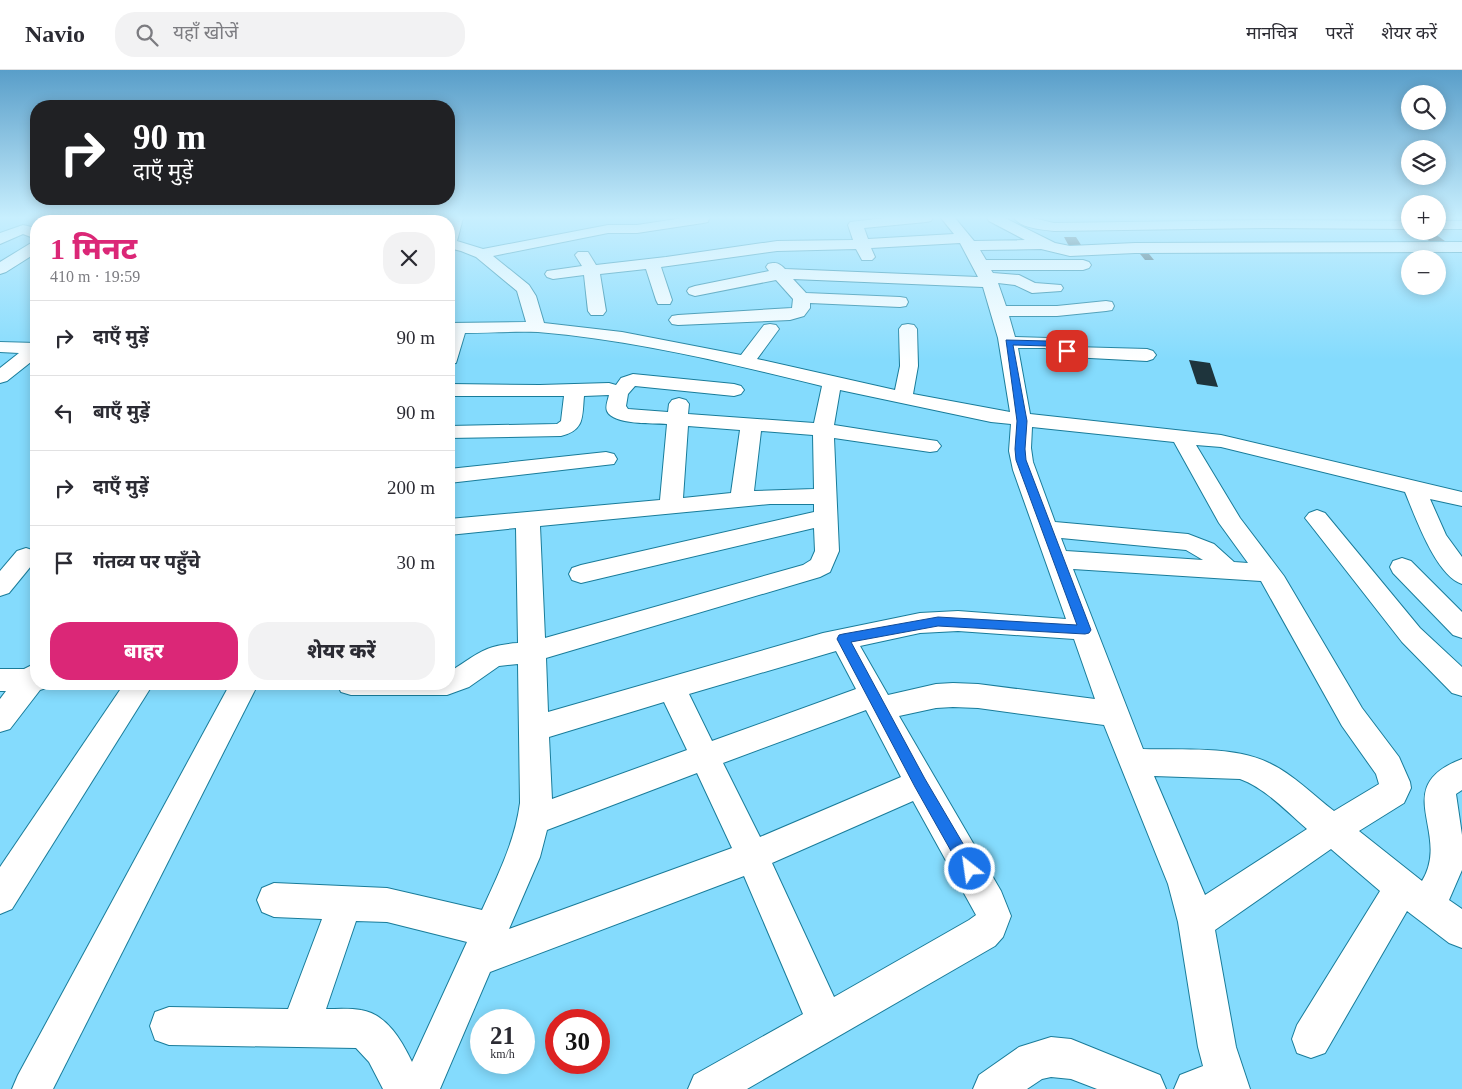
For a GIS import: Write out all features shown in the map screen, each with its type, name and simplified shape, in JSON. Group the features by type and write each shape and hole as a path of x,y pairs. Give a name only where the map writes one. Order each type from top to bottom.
{"street":[{"path":"495,266 523,288 528,296 536,327"},
{"path":"553,274 580,266"},
{"path":"588,266 597,311"},
{"path":"653,266 664,300"},
{"path":"678,320 790,315 800,310 801,298 773,266"},
{"path":"980,266 1009,342 1022,421 1021,460 1133,762 1185,884 1196,922 1217,1047 1217,1086"},
{"path":"695,291 780,274 985,275 1080,266"},
{"path":"985,275 1019,280 1032,288 1055,288"},
{"path":"801,298 900,302"},
{"path":"998,311 1038,312 1106,306"},
{"path":"455,328 536,327 622,337 746,362 832,383 1022,421 1221,441 1462,499"},
{"path":"746,362 770,329"},
{"path":"903,397 909,366 908,329"},
{"path":"1009,342 1048,343 1071,352 1147,355"},
{"path":"2,347 30,348"},
{"path":"0,377 30,351"},
{"path":"455,390 508,392 616,390 623,389 628,382 633,380 734,390"},
{"path":"455,681 461,679 484,661 494,657 531,652 811,571 821,566 827,551 823,430 832,383"},
{"path":"671,506 680,386"},
{"path":"455,432 561,430 571,424 575,390"},
{"path":"616,390 619,394 616,406 617,411 623,415 823,430 930,446"},
{"path":"741,500 746,474 751,424"},
{"path":"1182,438 1231,523 1269,573 1352,717 1388,766 1395,782 1393,792 1332,830 1196,922"},
{"path":"455,475 606,459"},
{"path":"1414,487 1435,538 1462,575"},
{"path":"455,526 770,497 826,506"},
{"path":"581,574 826,506"},
{"path":"1317,518 1411,635 1462,685"},
{"path":"420,1089 523,857 534,820 536,804 528,520"},
{"path":"1046,529 1188,542 1205,548 1228,571"},
{"path":"0,587 26,557"},
{"path":"1057,559 1269,573"},
{"path":"1402,568 1462,628"},
{"path":"533,729 823,642 938,621 1085,630"},
{"path":"708,1089 982,933 991,925 994,916 989,903 920,783 843,639"},
{"path":"0,680 30,678"},
{"path":"0,720 30,684"},
{"path":"672,688 752,856 826,1023"},
{"path":"0,897 134,690"},
{"path":"32,1089 241,690"},
{"path":"534,820 704,756 877,702 953,694 1115,714"},
{"path":"1133,762 1240,766 1258,772 1274,782 1414,896 1462,930"},
{"path":"1311,1039 1414,896 1443,876 1448,856 1440,803 1440,790 1446,783 1462,773"},
{"path":"274,900 387,906 484,945 752,856 920,783"},
{"path":"300,1028 345,903"},
{"path":"169,1026 362,1029 384,1046 403,1089"},
{"path":"993,1089 1033,1061 1051,1057 1071,1059 1146,1089"}],"building":[{"path":"1189,360 1210,363 1218,387 1197,384"}],"route":[{"path":"970,869 920,783 843,639 938,621 1085,630 1021,460 1022,421 1009,342 1048,343 1067,351"}]}
